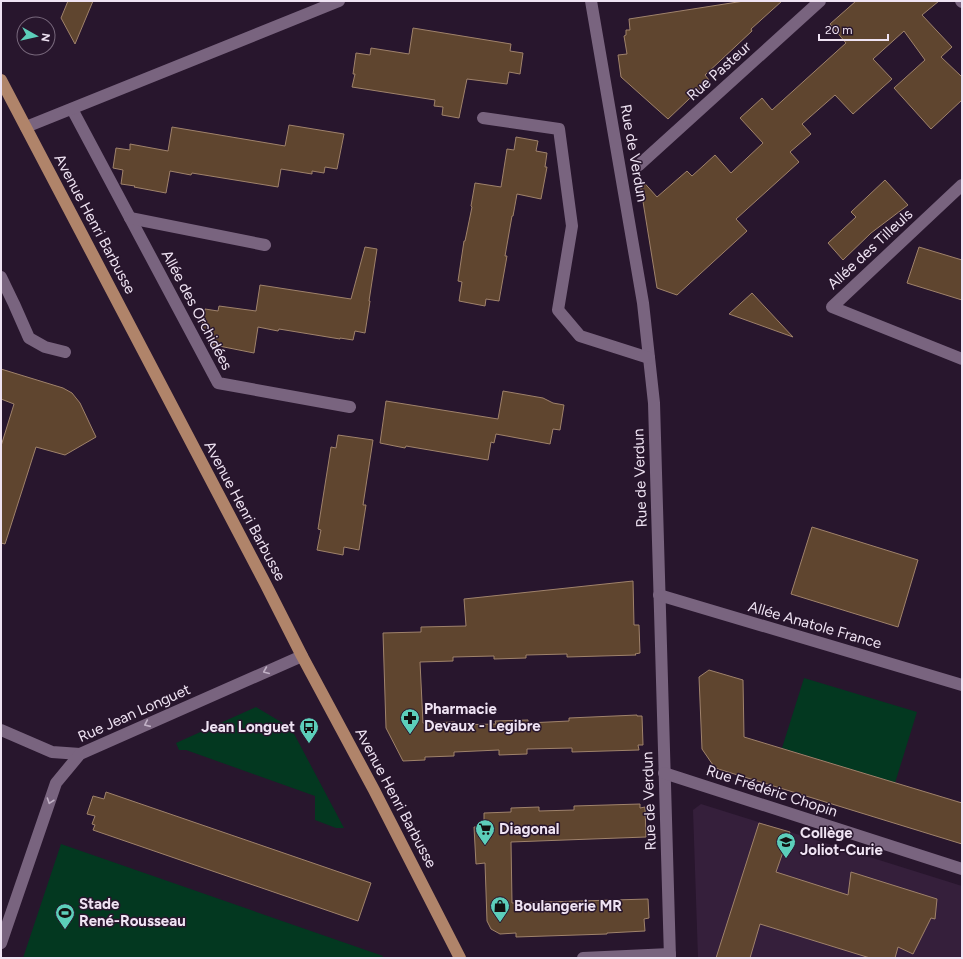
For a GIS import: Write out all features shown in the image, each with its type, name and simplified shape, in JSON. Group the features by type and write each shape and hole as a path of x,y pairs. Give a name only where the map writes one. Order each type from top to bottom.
{"main road":[{"name":"Avenue Henri Barbusse","path":"1,80 302,656 374,790 460,958"}],"street":[{"path":"26,127 339,1"},
{"name":"Rue de Verdun","path":"591,1 643,302 654,403 670,956"},
{"name":"Rue Pasteur","path":"639,165 820,1"},
{"name":"Allée des Orchidées","path":"72,109 218,383 350,407"},
{"path":"483,118 559,129 572,226 558,310 580,336 649,358"},
{"name":"Allée des Tilleuls","path":"962,185 832,307 962,359"},
{"name":"Allée des Orchidées","path":"130,218 266,245"},
{"path":"1,277 29,338 45,347 65,352"},
{"name":"Allée Anatole France","path":"659,595 962,685"},
{"name":"Rue Jean Longuet","path":"1,943 56,783 80,754 302,656"},
{"path":"1,730 52,752 80,754"},
{"name":"Rue Frédéric Chopin","path":"664,773 962,869"},
{"path":"583,958 670,956"}],"shaded area":[{"name":"Collège Joliot-Curie","path":"701,804 962,886 962,958 698,958 693,810"}],"green space":[{"path":"804,678 917,712 895,783 782,748"},
{"path":"256,707 291,728 344,828 336,828 315,820 315,796 186,750 179,750 176,743"},
{"path":"61,844 383,956 382,958 23,958"}],"building":[{"path":"68,1 93,1 75,44 61,18"},
{"path":"744,1 782,1 751,29 752,31 705,75 709,80 668,119 621,77 618,55 627,54 624,36 626,35 626,30 630,30 629,19"},
{"path":"856,1 939,1 922,15 952,47 941,57 962,77 962,100 931,129 894,88 925,60 904,31 873,59 892,79 853,114 835,95 802,124 811,134 790,152 799,162 736,219 747,231 677,295 657,288 639,177 657,197 687,171 692,176 715,155 731,173 763,143 740,118 762,98 772,110 846,43 830,24"},
{"path":"413,28 511,44 510,51 523,53 520,74 509,72 507,84 467,79 459,118 442,115 443,107 434,106 435,100 352,87 355,74 353,74 356,53 370,55 371,48 409,54"},
{"path":"289,125 344,134 337,169 325,167 324,173 312,171 312,174 281,169 278,187 192,173 191,175 170,171 166,193 121,184 123,170 113,168 116,148 130,150 130,144 168,151 172,127 285,146"},
{"path":"516,137 538,141 536,151 547,153 545,167 547,167 541,199 517,194 505,256 507,256 499,301 486,299 485,306 459,301 462,282 458,281 475,183 501,187 507,149 514,150"},
{"path":"885,180 908,205 871,233 843,260 828,243 856,217 851,212"},
{"path":"365,247 377,249 365,333 355,331 353,340 279,329 278,331 258,327 254,353 209,344 211,332 201,330 205,309 218,311 219,306 256,311 260,285 351,299"},
{"path":"919,247 962,260 962,300 907,283"},
{"path":"752,293 793,337 729,314"},
{"path":"1,369 63,388 72,393 80,403 96,437 65,455 36,447 5,544 1,543 1,446 14,404 1,399"},
{"path":"503,391 543,398 553,403 564,405 560,430 553,429 550,444 496,434 494,443 491,442 488,460 380,443 386,401 498,419"},
{"path":"338,435 373,440 363,505 366,505 359,550 344,547 343,555 317,550 321,530 318,529 331,447 336,448"},
{"path":"812,527 918,560 898,627 791,594"},
{"path":"633,581 634,625 639,625 640,653 635,654 636,655 567,657 567,654 526,655 526,658 494,659 494,656 453,657 453,661 420,662 423,723 455,722 455,725 496,724 495,721 528,720 528,723 569,721 569,718 637,715 642,716 643,745 638,745 639,750 572,752 572,748 527,749 527,754 499,755 499,750 454,752 454,756 425,757 425,760 403,761 386,728 383,633 421,632 421,627 466,626 464,599"},
{"path":"709,670 743,680 744,737 962,803 962,844 715,768 702,749 699,677"},
{"path":"106,792 371,883 358,921 93,830 95,825 92,824 95,816 87,814 93,796 104,799"},
{"path":"640,804 640,808 645,807 646,837 511,842 512,903 648,899 649,918 644,919 645,931 607,934 516,937 516,933 500,934 491,929 487,921 485,863 476,864 474,827 484,827 484,813 511,812 511,808 539,807 539,811 574,810 574,806"},
{"path":"759,823 790,832 776,872 848,895 851,872 937,899 935,919 931,918 913,954 898,947 895,958 870,958 760,924 750,958 716,958"}],"place":[{"name":"Pharmacie Devaux - Legibre","path":"410,735"},
{"name":"Jean Longuet","path":"309,744"},
{"name":"Diagonal","path":"485,846"},
{"name":"Collège Joliot-Curie","path":"786,859"},
{"name":"Boulangerie MR","path":"500,923"},
{"name":"Stade René-Rousseau","path":"65,930"}]}
